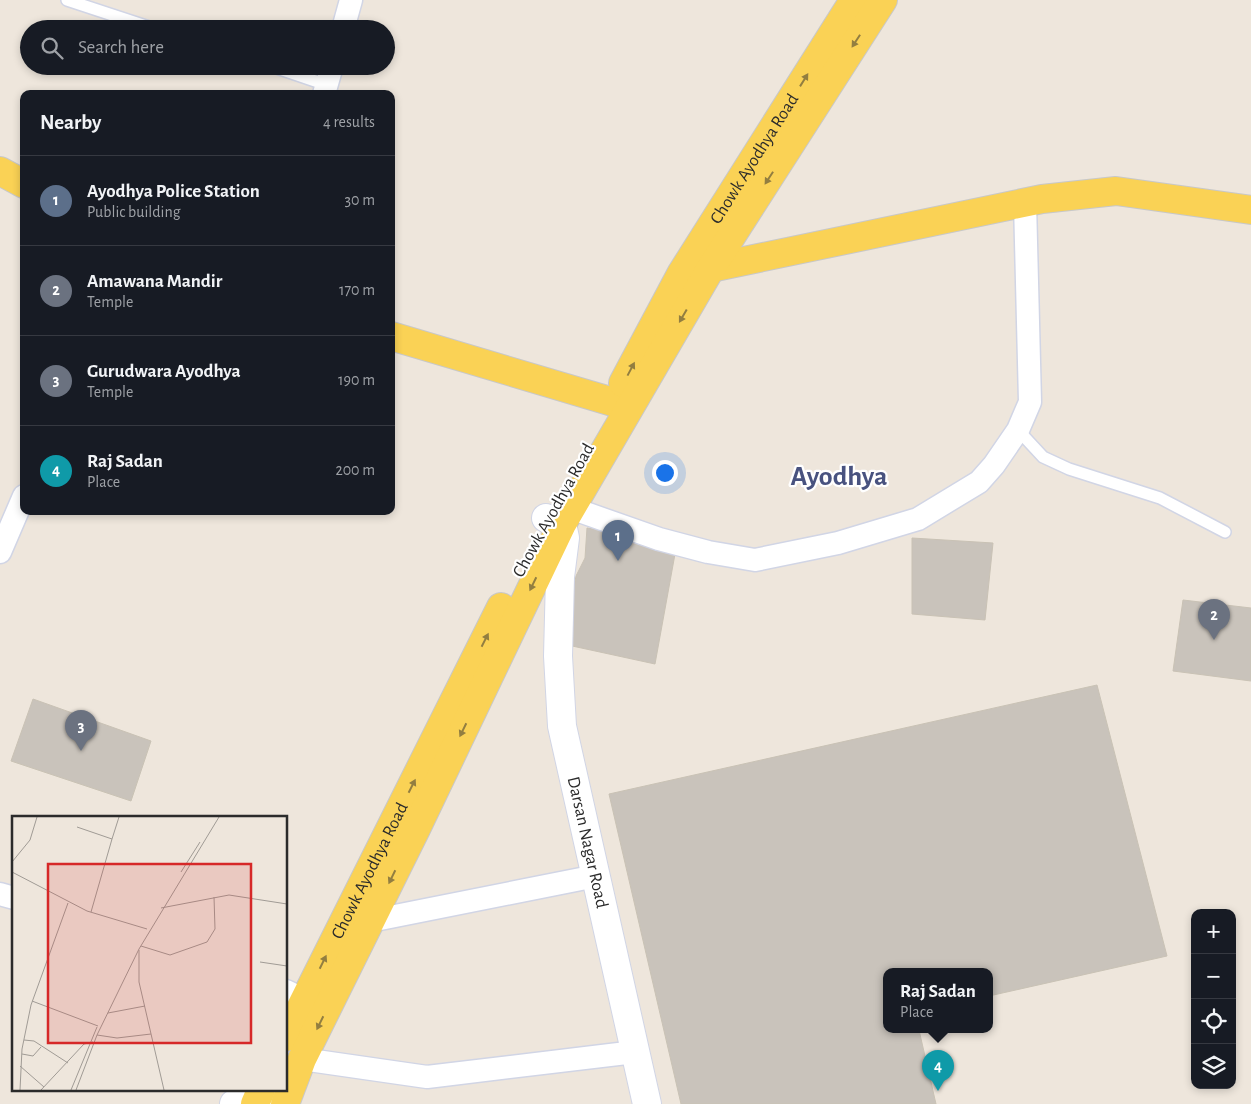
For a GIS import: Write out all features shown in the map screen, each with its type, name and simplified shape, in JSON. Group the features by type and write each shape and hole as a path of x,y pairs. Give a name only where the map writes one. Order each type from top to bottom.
{"main road":[{"name":"Chowk Ayodhya Road","path":"288,1028 295,995 560,517 613,402 681,274 854,0"},
{"path":"285,1103 302,1060 370,921 560,517 711,268 883,0"},
{"path":"0,171 20,182"},
{"path":"681,274 1042,198 1116,191 1251,210"},
{"path":"395,337 613,402"},
{"path":"255,1104 259,1092"}],"street":[{"path":"345,20 351,0"},
{"path":"560,517 708,552 755,560 838,543 918,519 979,482 994,465 1018,430 1030,402 1025,202"},
{"path":"0,552 20,505"},
{"name":"Darsan Nagar Road","path":"560,517 565,538 560,577 558,656 562,726 647,1104"},
{"path":"370,921 596,876"},
{"path":"302,1060 427,1077 635,1052"},
{"path":"234,1104 256,1092"},
{"path":"264,1092 285,1103"}],"lane":[{"path":"67,0 128,20"},
{"path":"303,75 328,82"},
{"path":"1018,430 1043,457 1069,469 1160,498 1224,532"}],"building":[{"path":"587,528 659,539 675,554 655,664 563,644 576,576 585,558"},
{"path":"912,538 993,543 985,620 912,614"},
{"path":"1183,600 1251,608 1251,681 1173,671"},
{"path":"1097,685 1167,956 993,995 993,968 883,968 883,1033 920,1033 936,1104 681,1104 609,794"},
{"path":"33,699 151,741 131,801 11,761"}],"place":[{"name":"Ayodhya Police Station","path":"618,561"},
{"name":"Amawana Mandir","path":"1214,640"},
{"name":"Gurudwara Ayodhya","path":"81,751"},
{"name":"Raj Sadan","path":"938,1091"}],"district":[{"name":"Ayodhya","path":"839,475"}]}
